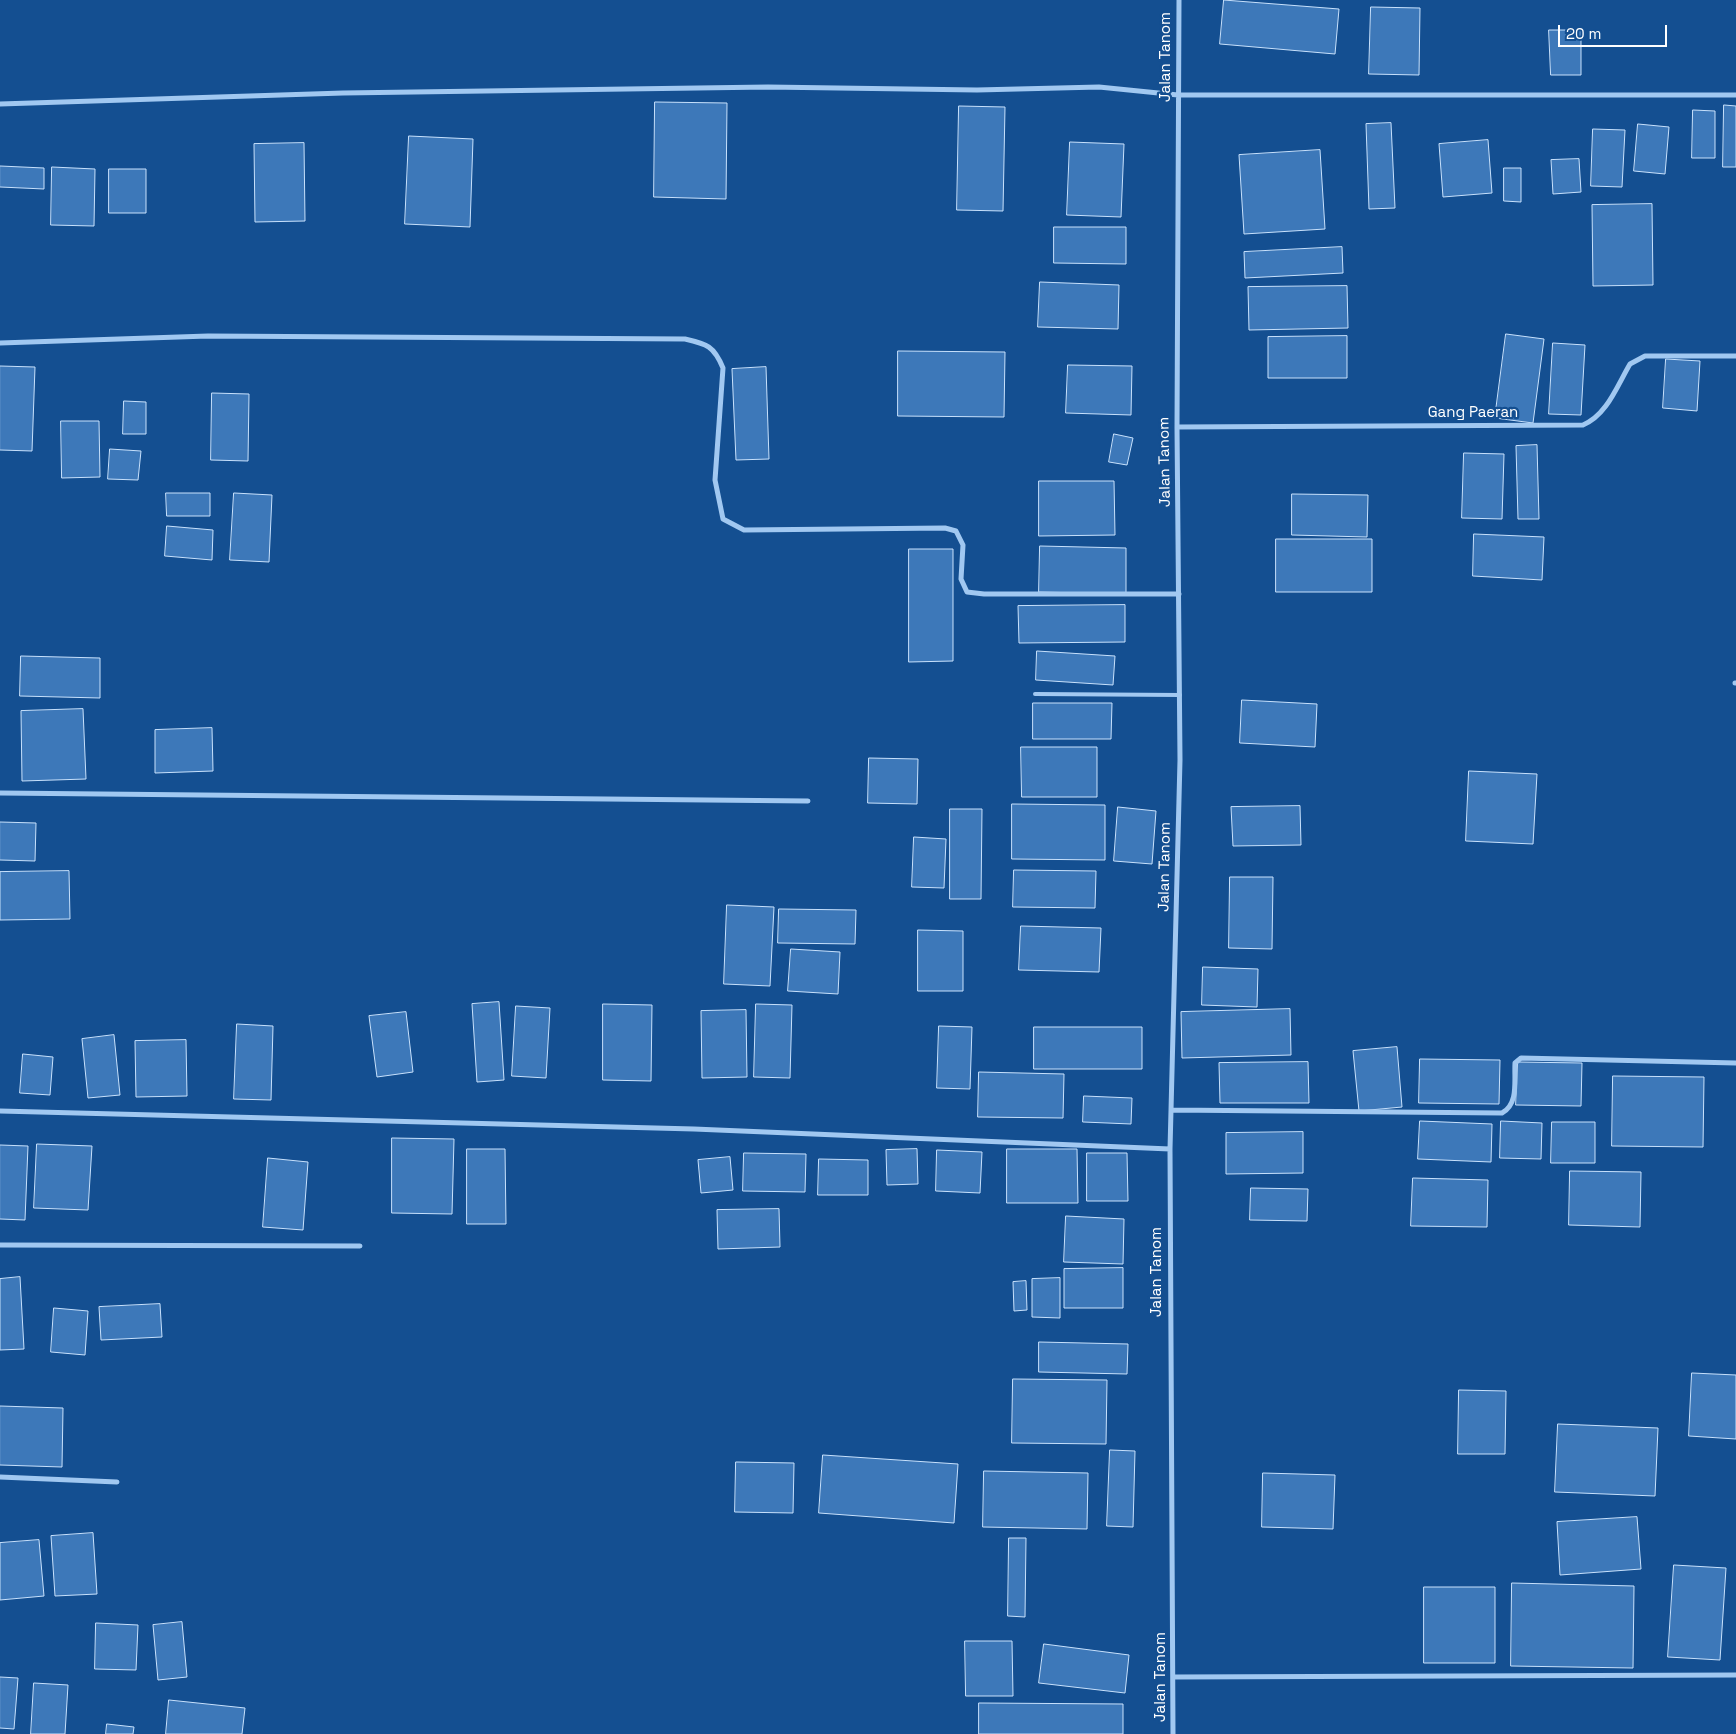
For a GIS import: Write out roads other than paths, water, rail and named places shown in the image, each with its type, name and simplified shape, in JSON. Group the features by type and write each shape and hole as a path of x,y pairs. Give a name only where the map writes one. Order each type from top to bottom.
{"street":[{"name":"Jalan Tanom","path":"1173,1734 1170,1149 1180,695 1177,427 1179,0"},
{"path":"0,104 343,93 768,87 977,90 1099,87 1178,95 1736,94"},
{"path":"0,343 208,336 685,339 705,344 717,354 723,368 715,480 723,520 744,530 956,531 963,545 961,579 968,592 984,594 1179,594"},
{"name":"Gang Paeran","path":"1177,427 1583,425 1594,420 1602,412 1630,364 1637,359 1645,356 1736,356"},
{"path":"0,793 808,801"},
{"path":"1171,1110 1502,1114 1511,1107 1514,1099 1515,1063 1521,1058 1736,1063"},
{"path":"0,1111 694,1129 1170,1149"},
{"path":"0,1246 360,1246"},
{"path":"0,1477 117,1482"},
{"path":"1174,1677 1736,1676"}],"lane":[{"path":"1035,694 1180,695"}]}
